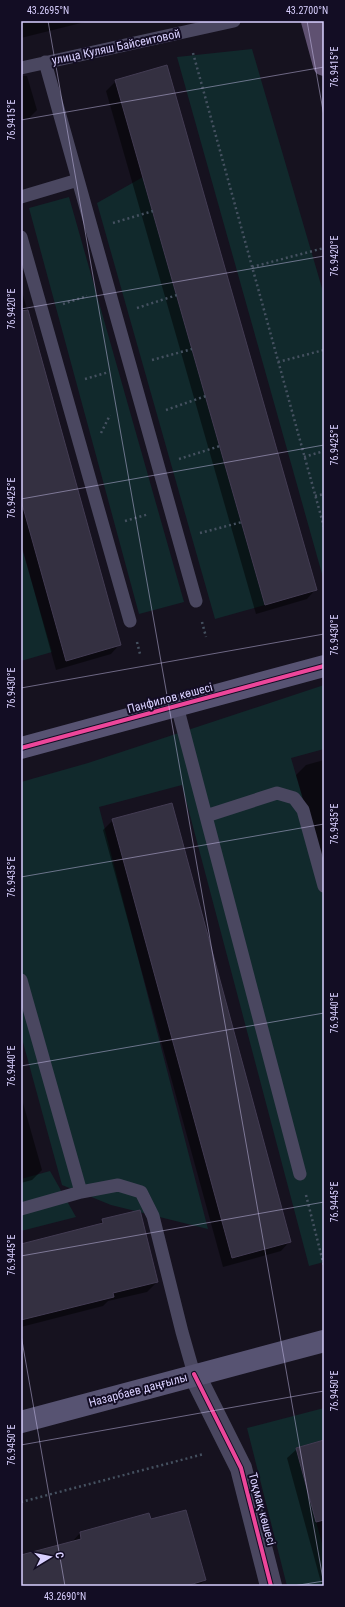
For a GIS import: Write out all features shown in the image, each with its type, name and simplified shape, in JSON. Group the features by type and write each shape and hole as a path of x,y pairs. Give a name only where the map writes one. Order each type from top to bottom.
{"main road":[{"path":"312,21 324,65"}],"street":[{"name":"Панфилов көшесі","path":"21,748 324,666"},
{"name":"Назарбаев даңғылы","path":"21,1422 324,1340"},
{"name":"Тоқмақ көшесі","path":"194,1374 241,1468 271,1586"}],"lane":[{"name":"улица Куляш Байсеитовой","path":"21,68 234,21"},
{"path":"45,62 196,601"},
{"path":"21,197 78,180"},
{"path":"21,237 130,620"},
{"path":"177,706 300,1174"},
{"path":"206,816 277,793 294,798 303,810 324,886"},
{"path":"21,980 81,1192"},
{"path":"21,1209 81,1192 118,1185 141,1192 153,1216 194,1374"}],"path":[{"path":"187,32 324,527"},
{"path":"92,230 153,211"},
{"path":"252,267 324,248"},
{"path":"42,311 108,288"},
{"path":"116,315 177,295"},
{"path":"63,385 192,349"},
{"path":"278,362 324,350"},
{"path":"144,417 206,396"},
{"path":"158,465 220,446"},
{"path":"304,457 324,451"},
{"path":"315,496 324,494"},
{"path":"103,527 170,508"},
{"path":"178,539 242,522"},
{"path":"300,1174 324,1266"},
{"path":"21,1502 230,1447"}],"green space":[{"path":"252,49 324,295 324,581 177,57"},
{"path":"143,177 265,605 215,619 97,203"},
{"path":"69,197 184,602 139,614 29,208"},
{"path":"21,545 52,652 21,661"},
{"path":"324,685 324,749 291,758 324,871 324,1262 309,1266 182,785 99,807 208,1229 111,1205 62,1185 21,1035 21,782 88,763"},
{"path":"50,1171 76,1217 21,1231 21,1179"},
{"path":"324,1408 324,1440 296,1448 324,1551 324,1586 287,1586 247,1428"}],"building":[{"path":"167,65 317,590 265,605 115,80"},
{"path":"28,310 121,645 66,661 21,500 21,311"},
{"path":"172,803 291,1242 232,1258 112,819"},
{"path":"140,1210 158,1282 113,1293 114,1297 21,1320 21,1244 103,1223 102,1219"},
{"path":"324,1440 324,1520 316,1522 296,1448"},
{"path":"186,1510 206,1580 186,1586 21,1586 21,1555 81,1539 80,1532 149,1513 151,1519"}],"cycle path":[{"path":"21,748 324,666"},
{"path":"194,1374 241,1468 271,1586"}]}
